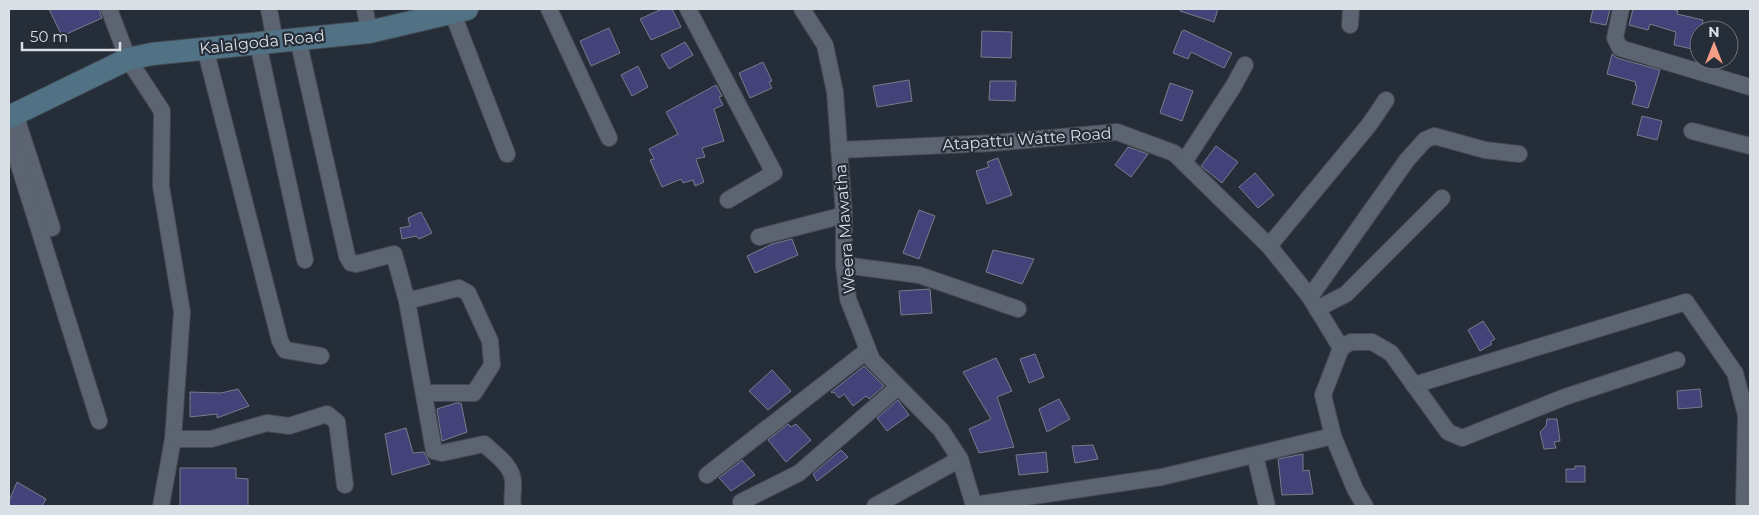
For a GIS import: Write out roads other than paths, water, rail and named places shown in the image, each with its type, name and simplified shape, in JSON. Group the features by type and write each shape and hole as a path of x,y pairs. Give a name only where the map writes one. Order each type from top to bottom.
{"street":[{"path":"109,9 128,58 162,112 161,186 182,312 173,439 161,506"},
{"path":"269,9 266,43 305,260"},
{"path":"365,9 369,32"},
{"path":"549,9 609,138"},
{"path":"688,9 774,173 728,200"},
{"name":"Weera Mawatha","path":"802,9 825,45 835,92 844,215 844,265 848,299 872,360 941,430 960,459 974,506"},
{"path":"1350,25 1351,9"},
{"path":"1621,9 1615,38 1620,48 1750,87"},
{"path":"457,10 507,154"},
{"name":"Kalalgoda Road","path":"11,121 128,58 205,48 369,32 457,10"},
{"path":"298,39 350,263 356,264 394,254 407,300 434,450 442,453 484,444 508,466 514,480 512,506"},
{"path":"205,48 280,341 285,350 320,356"},
{"path":"1184,162 1233,87 1245,65"},
{"path":"1269,246 1369,125 1386,100"},
{"path":"11,121 52,228"},
{"path":"11,121 99,421"},
{"path":"1692,131 1750,146"},
{"name":"Atapattu Watte Road","path":"839,150 993,144 1117,132 1174,153 1269,246 1313,303 1341,348"},
{"path":"1313,303 1407,160 1425,140 1434,136 1485,150 1519,154"},
{"path":"1313,303 1346,294 1442,198"},
{"path":"759,238 844,215"},
{"path":"844,265 919,276 1018,309"},
{"path":"407,300 459,288 468,292 490,341 492,365 474,394 424,394"},
{"path":"1414,385 1686,302 1735,372 1746,415 1744,506"},
{"path":"1365,506 1355,489 1333,436 1323,395 1341,348 1351,342 1372,342 1392,353 1448,432 1462,438 1565,397 1677,360"},
{"path":"707,475 868,350"},
{"path":"741,502 799,473 898,387"},
{"path":"173,439 211,439 266,423 289,426 327,414 336,422 345,485"},
{"path":"974,506 1162,477 1333,436"},
{"path":"1255,456 1267,506"},
{"path":"874,506 960,459"}]}
